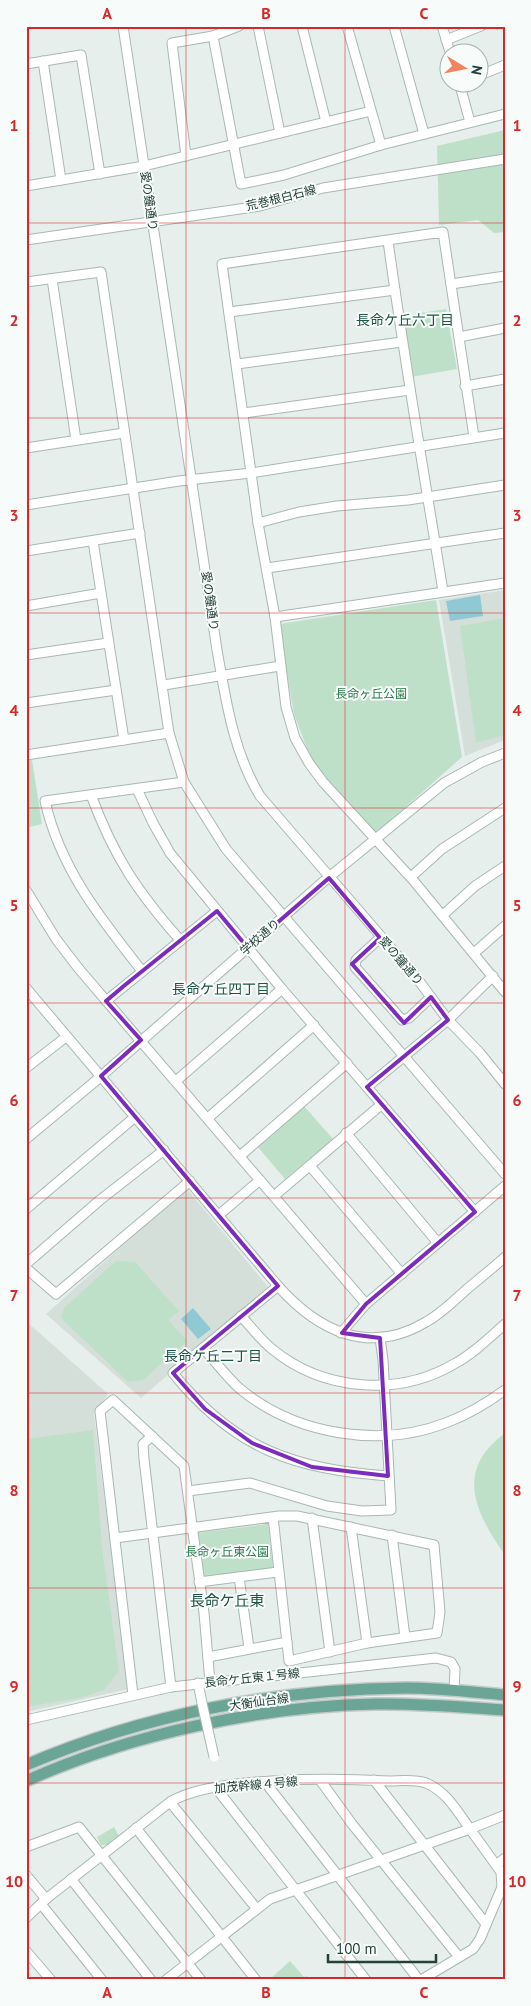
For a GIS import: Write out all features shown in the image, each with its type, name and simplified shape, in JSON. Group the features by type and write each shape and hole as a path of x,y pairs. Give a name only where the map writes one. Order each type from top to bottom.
{"main road":[{"name":"大衡仙台線","path":"26,1765 121,1732 242,1702 376,1689 454,1690 505,1695"},
{"name":"大衡仙台線","path":"26,1781 77,1761 160,1735 249,1717 375,1704 438,1705 505,1710"}],"street":[{"name":"愛の鐘通り","path":"124,26 221,676 231,728 247,774 260,796 448,1020 480,1053 505,1084"},
{"path":"186,156 172,44 213,36 239,26"},
{"path":"258,26 280,133"},
{"path":"302,26 326,122"},
{"path":"347,26 381,145"},
{"path":"394,26 424,134"},
{"path":"442,26 446,40 481,26"},
{"path":"213,36 241,184 284,175 381,145 505,114"},
{"path":"26,64 81,55 100,174"},
{"path":"43,61 61,180"},
{"path":"488,72 505,66"},
{"path":"462,92 470,122"},
{"path":"26,186 144,166 371,111"},
{"name":"荒巻根白石線","path":"26,240 152,220 260,206 323,188 505,159"},
{"path":"474,437 443,232 222,264 258,524 275,617 280,666 290,722 295,738 309,763 375,840 411,877 505,992"},
{"path":"388,241 418,446 428,497 442,591"},
{"path":"26,282 101,272 132,488 164,685 169,733 184,782 226,849 402,1057 505,1174"},
{"path":"451,284 505,276"},
{"path":"52,279 76,440"},
{"path":"229,312 395,290"},
{"path":"459,337 505,328"},
{"path":"237,364 402,342"},
{"path":"465,386 505,380"},
{"path":"244,413 410,390"},
{"path":"26,448 124,433"},
{"path":"26,505 132,488 251,473 505,433"},
{"path":"258,524 299,512 337,506 428,497 505,485"},
{"path":"267,568 505,533"},
{"path":"26,551 140,534"},
{"path":"92,541 124,740"},
{"path":"275,617 505,583"},
{"path":"26,606 101,593"},
{"path":"26,655 108,643"},
{"path":"164,685 280,666"},
{"path":"26,703 116,690"},
{"path":"26,754 169,733"},
{"name":"学校通り","path":"26,1139 102,1076 283,917 444,783 482,762 505,753"},
{"path":"142,971 70,872 50,826 45,801 184,782"},
{"path":"137,789 170,853 216,911 475,1212"},
{"path":"91,795 109,841 124,868 142,896 180,940"},
{"path":"411,877 442,849 505,808"},
{"path":"442,916 475,886 505,866"},
{"path":"26,890 56,939 106,1001 142,1040 366,1304"},
{"path":"106,1001 216,911"},
{"path":"474,953 505,926"},
{"path":"380,938 356,960 355,967 402,1020 409,1018 430,997"},
{"path":"367,1087 448,1020 493,976"},
{"path":"26,988 66,1037 102,1076 135,1117 220,1214 278,1286 312,1318 342,1333 380,1338 402,1333 426,1322 441,1312 505,1257"},
{"path":"176,1081 282,989"},
{"path":"208,1118 314,1025"},
{"path":"27,1067 66,1037"},
{"path":"240,1156 347,1063"},
{"path":"274,1196 382,1104"},
{"path":"26,1209 135,1117"},
{"path":"346,1133 438,1243"},
{"path":"164,1150 100,1200 26,1266 56,1294 190,1181"},
{"path":"310,1166 402,1274"},
{"path":"220,1214 260,1180"},
{"path":"342,1333 366,1304 505,1186"},
{"path":"278,1286 173,1373 205,1409 252,1443 312,1467 348,1474 388,1476"},
{"path":"241,1316 272,1349 315,1375 352,1384 384,1385 431,1376 469,1355 505,1324"},
{"path":"188,1491 250,1483 327,1506 378,1511 390,1510 380,1338"},
{"path":"203,1348 239,1388 287,1418 323,1430 386,1434 425,1429 448,1423 470,1412 505,1390"},
{"path":"133,1695 100,1411 113,1400 184,1466 210,1682"},
{"path":"152,1436 143,1444 171,1687"},
{"path":"115,1538 273,1517 312,1518 434,1545 440,1604 437,1633 367,1643 290,1661 273,1517"},
{"path":"312,1518 330,1652"},
{"path":"351,1528 367,1643"},
{"path":"392,1536 405,1637"},
{"path":"199,1582 278,1572"},
{"path":"239,1577 249,1648"},
{"path":"208,1657 287,1642"},
{"name":"長命ケ丘東１号線","path":"26,1720 171,1687 436,1658 451,1662 455,1669 454,1690"},
{"path":"198,1684 214,1757"},
{"path":"320,1780 381,1861 459,1957"},
{"path":"374,1780 486,1924"},
{"name":"加茂幹線４号線","path":"26,1918 102,1854 181,1795 216,1788 265,1782 374,1780 424,1782 442,1791 496,1865"},
{"path":"265,1782 420,1980 473,1948 502,1887 503,1880 496,1865 505,1858"},
{"path":"216,1788 366,1980"},
{"path":"170,1802 256,1908"},
{"path":"166,1980 256,1908 270,1899 426,1845 505,1815"},
{"path":"26,1847 79,1827 201,1980"},
{"path":"136,1828 256,1980"},
{"path":"26,1875 43,1902 102,1980"},
{"path":"71,1879 151,1980"},
{"path":"26,1951 51,1980"}],"highlighted area":[{"path":"329,878 380,938 352,964 404,1023 431,997 448,1020 367,1087 475,1212 366,1304 342,1333 380,1338 388,1476 312,1467 252,1443 205,1409 173,1373 278,1286 101,1076 141,1040 106,1001 217,911 248,948"}],"shaded area":[{"path":"505,590 505,740 465,756 439,600"},
{"path":"188,1190 269,1288 141,1398 46,1314 183,1191"},
{"path":"26,1321 108,1394 94,1413 128,1689 26,1712"}],"green space":[{"path":"505,130 505,232 494,233 478,220 439,225 437,146"},
{"path":"446,309 457,369 411,377 402,316"},
{"name":"長命ヶ丘公園","path":"436,600 462,757 375,834 371,832 311,759 294,714 279,624"},
{"path":"505,618 505,735 476,743 460,626"},
{"path":"32,760 42,824 26,828 26,761"},
{"path":"303,1105 333,1139 285,1179 257,1146"},
{"path":"116,1261 135,1262 179,1311 168,1320 187,1341 143,1380 128,1382 61,1318 64,1308"},
{"path":"93,1430 102,1547 119,1671 104,1690 83,1697 26,1707 26,1439"},
{"path":"505,1433 505,1555 494,1539 478,1508 475,1477 479,1462 489,1447"},
{"name":"長命ヶ丘東公園","path":"268,1524 273,1568 203,1578 196,1533"},
{"path":"114,1827 119,1836 108,1845 101,1845 97,1837"},
{"path":"290,1961 304,1977 307,1976 310,1980 269,1980"}],"water":[{"path":"480,595 483,616 450,621 446,601"},
{"path":"193,1308 211,1329 198,1339 181,1319"}],"district":[{"name":"長命ケ丘六丁目","path":"405,320"},
{"name":"長命ケ丘四丁目","path":"221,989"},
{"name":"長命ケ丘二丁目","path":"213,1356"},
{"name":"長命ケ丘東","path":"227,1601"}]}
